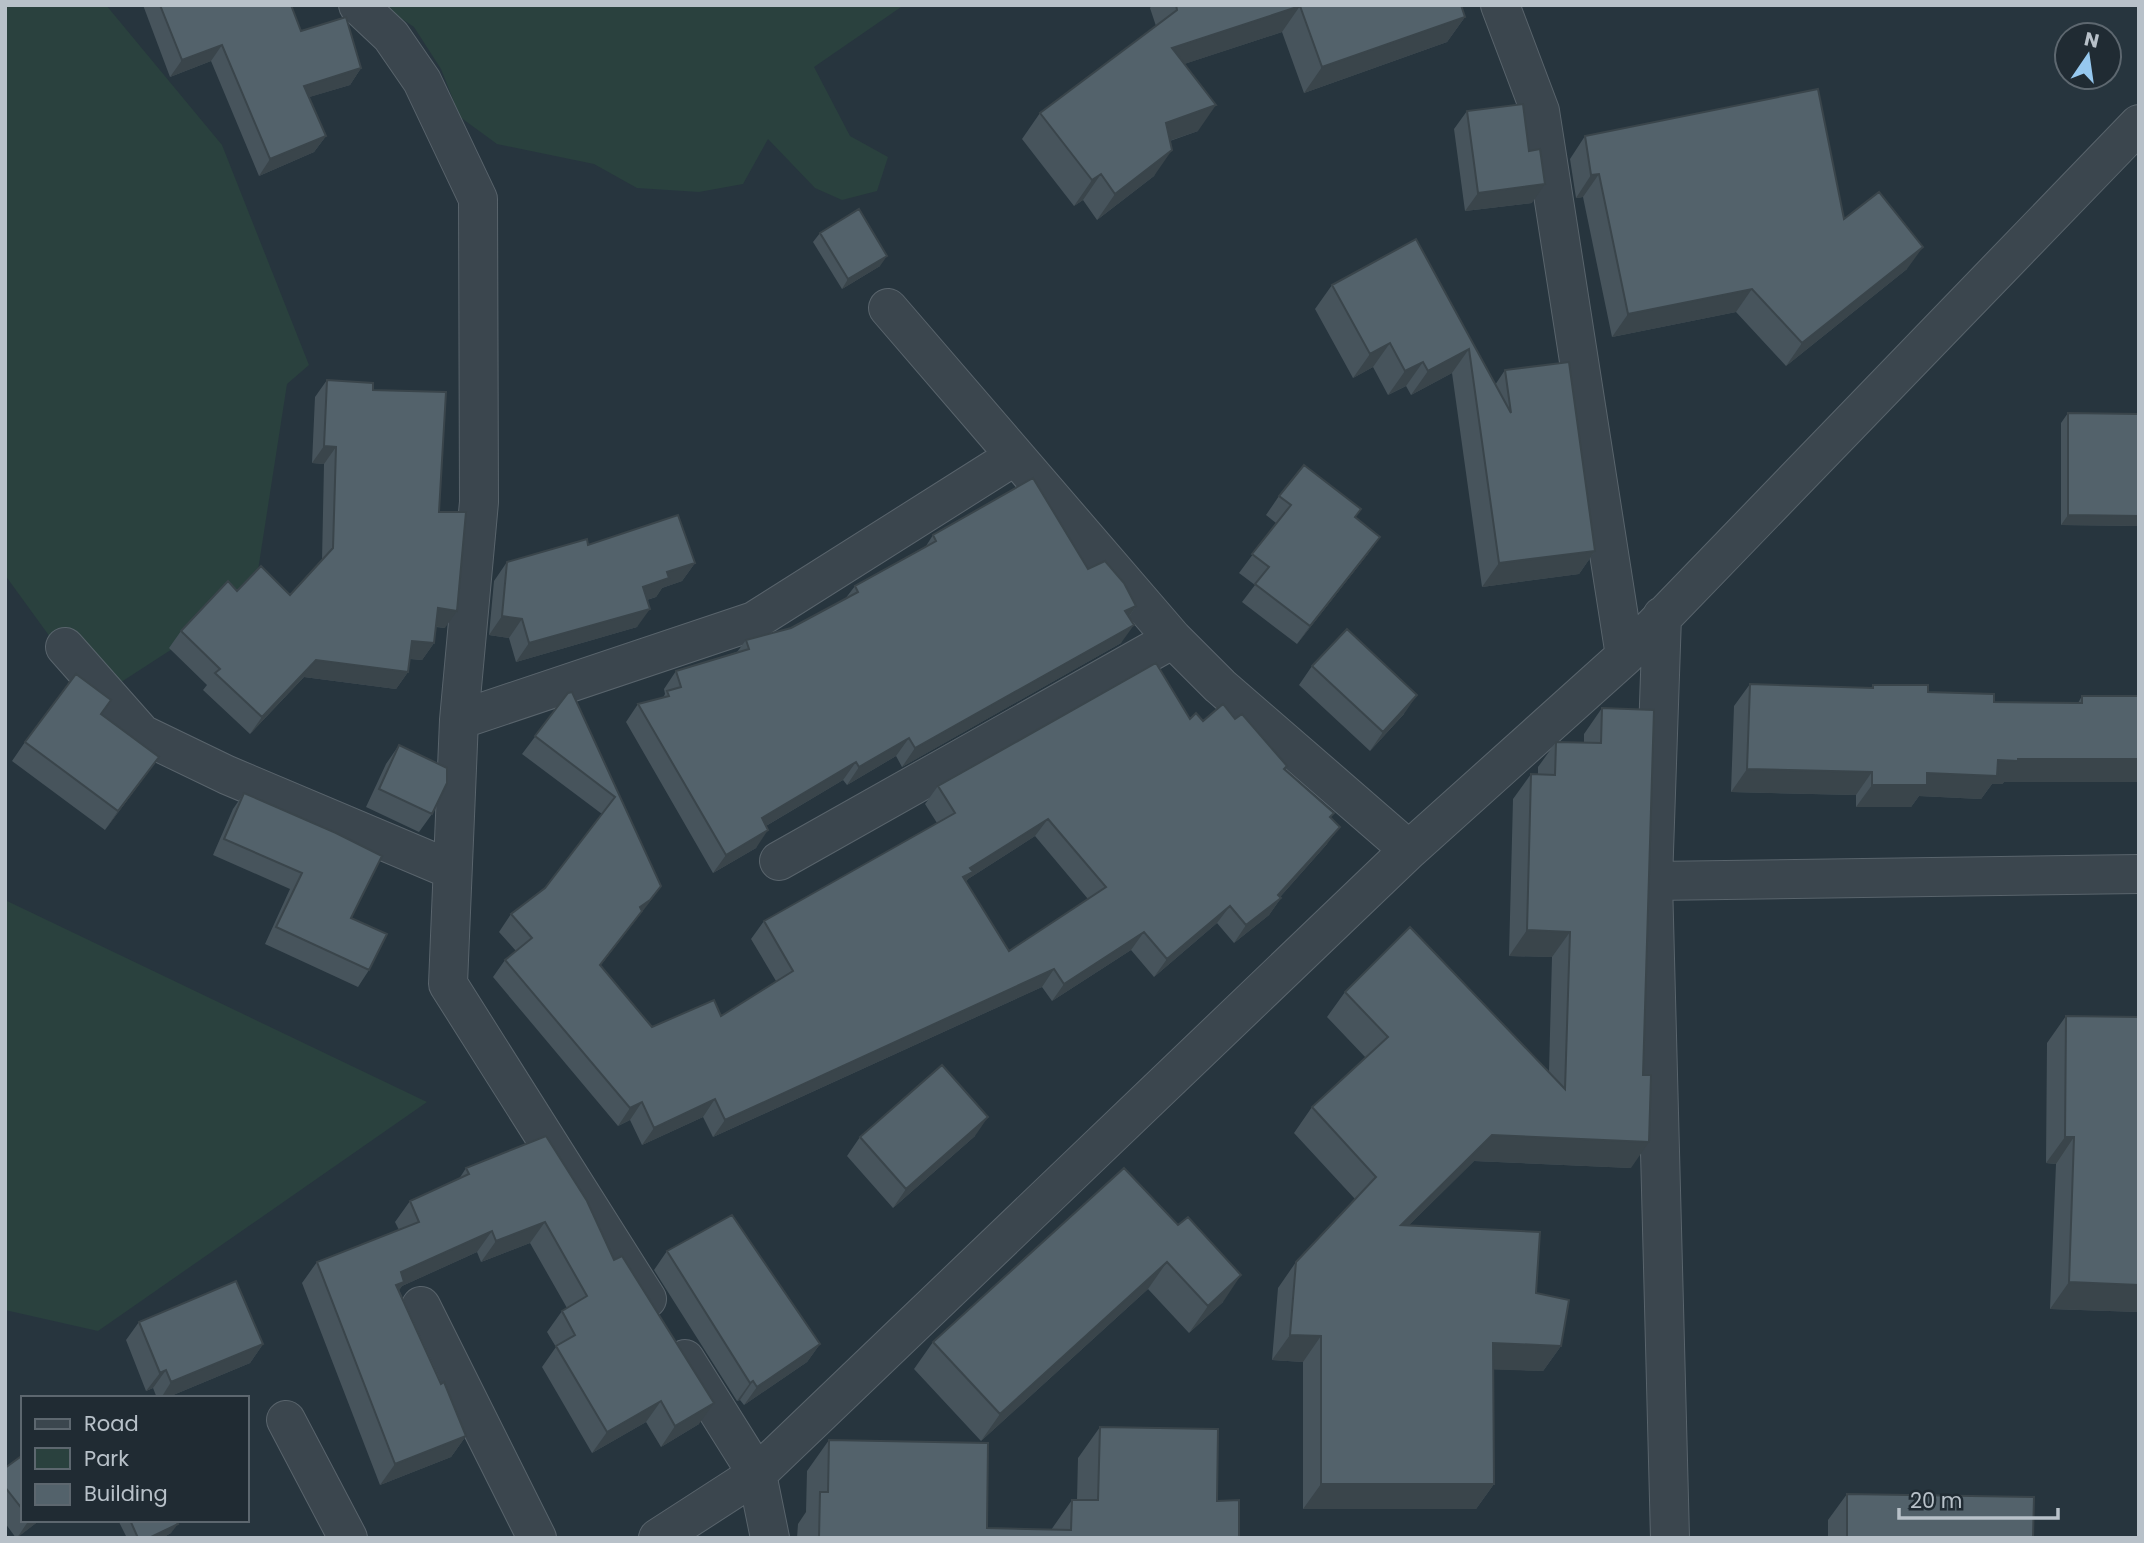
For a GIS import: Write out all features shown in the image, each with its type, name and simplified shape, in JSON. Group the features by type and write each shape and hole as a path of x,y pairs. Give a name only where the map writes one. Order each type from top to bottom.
{"street":[{"path":"358,5 391,36 422,81 478,199 479,502 459,720 448,984 757,1474 770,1538"},
{"path":"1500,5 1540,111 1625,656"},
{"path":"658,1538 757,1474 1409,850 1625,656 2139,124"},
{"path":"888,308 1173,639 1220,686 1409,850"},
{"path":"459,720 754,621 1015,456"},
{"path":"1662,616 1653,881 1670,1538"},
{"path":"779,861 1173,639"},
{"path":"65,647 142,734 227,775 452,870"},
{"path":"1653,881 2139,874"},
{"path":"421,1306 537,1538"},
{"path":"286,1420 348,1538"}],"green space":[{"path":"5,5 106,5 222,145 309,365 287,384 254,596 95,699 5,575"},
{"path":"381,5 904,5 814,67 850,136 888,157 877,191 842,200 815,188 768,139 743,184 699,192 637,188 594,164 497,144 460,117 441,69 414,27"},
{"path":"5,900 427,1102 98,1331 5,1310"}],"building":[{"path":"160,5 291,5 301,31 346,17 361,68 304,86 326,136 270,159 222,45 182,60"},
{"path":"1176,5 1461,5 1465,17 1322,67 1300,6 1172,48 1216,105 1166,123 1172,150 1115,194 1101,174 1092,180 1040,113 1177,10"},
{"path":"1818,89 1844,219 1879,192 1923,247 1802,343 1752,289 1628,314 1599,174 1591,175 1585,136"},
{"path":"1523,104 1529,151 1540,149 1545,184 1478,193 1467,111"},
{"path":"859,209 887,256 848,279 820,233"},
{"path":"1416,239 1511,413 1505,370 1569,362 1595,551 1499,563 1469,349 1428,371 1423,362 1405,371 1390,343 1370,354 1332,285"},
{"path":"327,380 373,383 373,390 446,392 439,512 466,512 457,611 438,608 434,643 412,641 408,672 316,660 262,717 215,673 220,669 181,631 228,581 237,591 261,566 290,595 333,548 336,447 324,446"},
{"path":"2068,413 2139,414 2139,516 2068,515"},
{"path":"1304,465 1361,509 1355,517 1380,537 1310,626 1255,584 1269,567 1252,554 1291,505 1279,496"},
{"path":"1033,478 1088,569 1105,561 1124,583 1136,606 1125,611 1134,625 915,748 909,738 859,767 856,762 762,818 768,830 726,855 638,704 669,696 667,691 681,687 676,671 749,649 746,640 791,628 858,592 855,586 936,541 933,535"},
{"path":"678,515 695,563 667,572 669,578 643,587 650,609 529,643 522,619 502,616 507,562 587,539 588,545"},
{"path":"1347,629 1417,695 1383,732 1312,666"},
{"path":"1156,663 1190,719 1196,713 1203,721 1223,704 1235,719 1242,714 1287,766 1284,769 1334,813 1330,817 1340,827 1278,895 1281,898 1246,925 1230,906 1167,959 1144,932 1064,984 1054,969 725,1120 715,1099 654,1128 642,1102 630,1108 505,960 532,938 511,914 545,888 615,797 535,736 568,693 572,692 661,886 650,900 640,907 642,911 600,965 652,1027 714,1000 721,1016 793,971 764,921 955,813 938,786","holes":["1048,819 1106,887 1009,951 963,877 973,872 970,868"]},
{"path":"76,674 111,700 101,714 159,757 118,811 25,742"},
{"path":"1750,684 1873,688 1873,685 1928,685 1928,692 1994,694 1994,702 2082,703 2082,696 2139,696 2139,759 1998,760 1997,776 1927,773 1927,785 1872,785 1872,772 1747,769"},
{"path":"1602,708 1654,710 1643,1075 1651,1075 1649,1142 1492,1135 1401,1225 1540,1232 1536,1293 1569,1300 1561,1346 1493,1343 1494,1484 1321,1484 1321,1336 1290,1335 1296,1262 1376,1177 1312,1107 1388,1037 1345,992 1410,927 1565,1089 1570,932 1527,930 1531,774 1555,775 1556,742 1601,743"},
{"path":"399,745 447,768 447,783 432,814 379,789"},
{"path":"244,793 382,856 351,918 387,934 369,970 276,927 302,873 224,839"},
{"path":"2066,1016 2139,1017 2139,1285 2069,1282 2074,1137 2065,1137"},
{"path":"942,1065 988,1117 906,1189 860,1137"},
{"path":"546,1136 587,1201 614,1260 622,1256 714,1403 675,1426 661,1401 607,1432 556,1346 575,1335 562,1311 587,1296 545,1222 496,1241 492,1231 401,1272 404,1282 396,1285 441,1384 444,1382 466,1436 395,1464 317,1262 419,1222 410,1201 469,1174 466,1168"},
{"path":"1124,1168 1178,1225 1188,1217 1241,1275 1208,1306 1167,1262 1000,1414 933,1342"},
{"path":"732,1215 820,1344 757,1387 753,1381 750,1383 667,1251"},
{"path":"236,1281 263,1344 171,1382 166,1370 160,1373 139,1322"},
{"path":"1100,1427 1218,1429 1217,1501 1239,1500 1239,1538 819,1538 820,1492 828,1492 829,1440 988,1443 987,1528 1071,1530 1072,1500 1098,1500"},
{"path":"21,1456 21,1507 5,1487 5,1468"},
{"path":"1847,1494 2034,1497 2033,1538 1847,1538"},
{"path":"131,1522 178,1524 149,1538 138,1538"}]}
